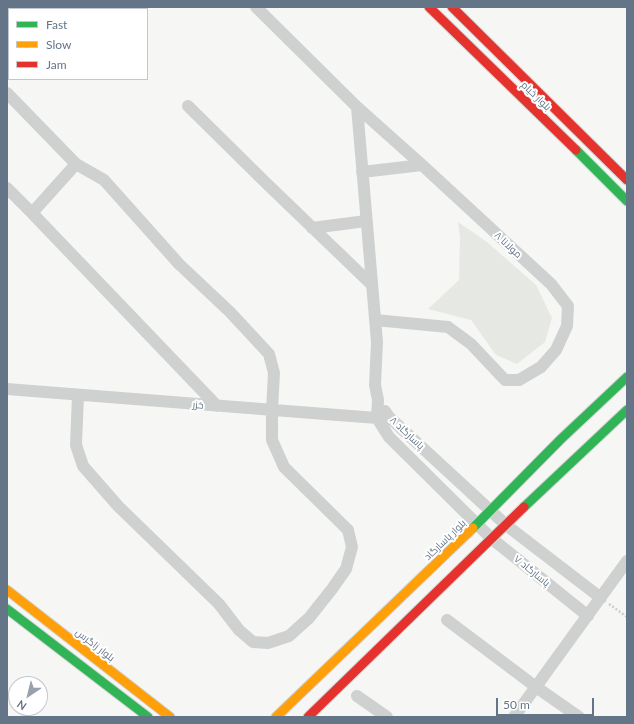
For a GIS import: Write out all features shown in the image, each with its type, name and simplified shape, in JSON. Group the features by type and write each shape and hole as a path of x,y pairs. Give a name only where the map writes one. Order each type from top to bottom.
{"street":[{"name":"مولانا ۸","path":"256,7 357,107 550,284 568,306 567,326 556,350 541,367 519,380 505,380 471,344 448,327 375,320"},
{"name":"بلوار خیام","path":"429,7 627,201"},
{"name":"بلوار خیام","path":"452,7 627,180"},
{"path":"7,93 76,164 104,180 179,264 230,312 269,354 274,373 272,440 284,467 348,530 352,547 346,569 309,618 289,636 268,643 253,642 239,630 219,604 118,506 83,466 76,445 78,395"},
{"path":"188,106 371,284"},
{"path":"357,107 375,320"},
{"path":"32,213 76,164"},
{"path":"362,172 422,165"},
{"path":"7,188 217,406"},
{"path":"312,228 366,221"},
{"name":"پاسارگاد ۸","path":"375,320 377,342 375,385 389,437 477,524"},
{"name":"بلوار پاسارگاد","path":"276,717 477,524 561,439 627,377"},
{"name":"خزر","path":"7,389 383,418"},
{"path":"308,717 491,538 627,410"},
{"name":"پاسارگاد ۸","path":"383,418 490,510"},
{"name":"پاسارگاد ۷","path":"490,510 506,525 600,598"},
{"name":"پاسارگاد ۷","path":"477,524 491,538 588,616"},
{"path":"514,717 627,561"},
{"name":"بلوار زاگرس","path":"7,590 170,717"},
{"path":"7,609 148,717"},
{"path":"447,620 536,687 579,717"},
{"path":"357,696 387,717"}],"path":[{"path":"600,598 627,616"}],"shaded area":[{"path":"458,222 487,242 536,285 552,318 545,342 517,364 496,355 471,320 428,309 459,280 460,238"}],"traffic: fast":[{"path":"576,150 627,201"},
{"path":"473,528 561,439 627,377"},
{"path":"524,507 627,410"},
{"path":"7,609 148,717"}],"traffic: slow":[{"path":"276,717 473,528"},
{"path":"7,590 170,717"}],"traffic: jam":[{"path":"429,7 576,150"},
{"path":"452,7 627,180"},
{"path":"308,717 524,507"}]}
